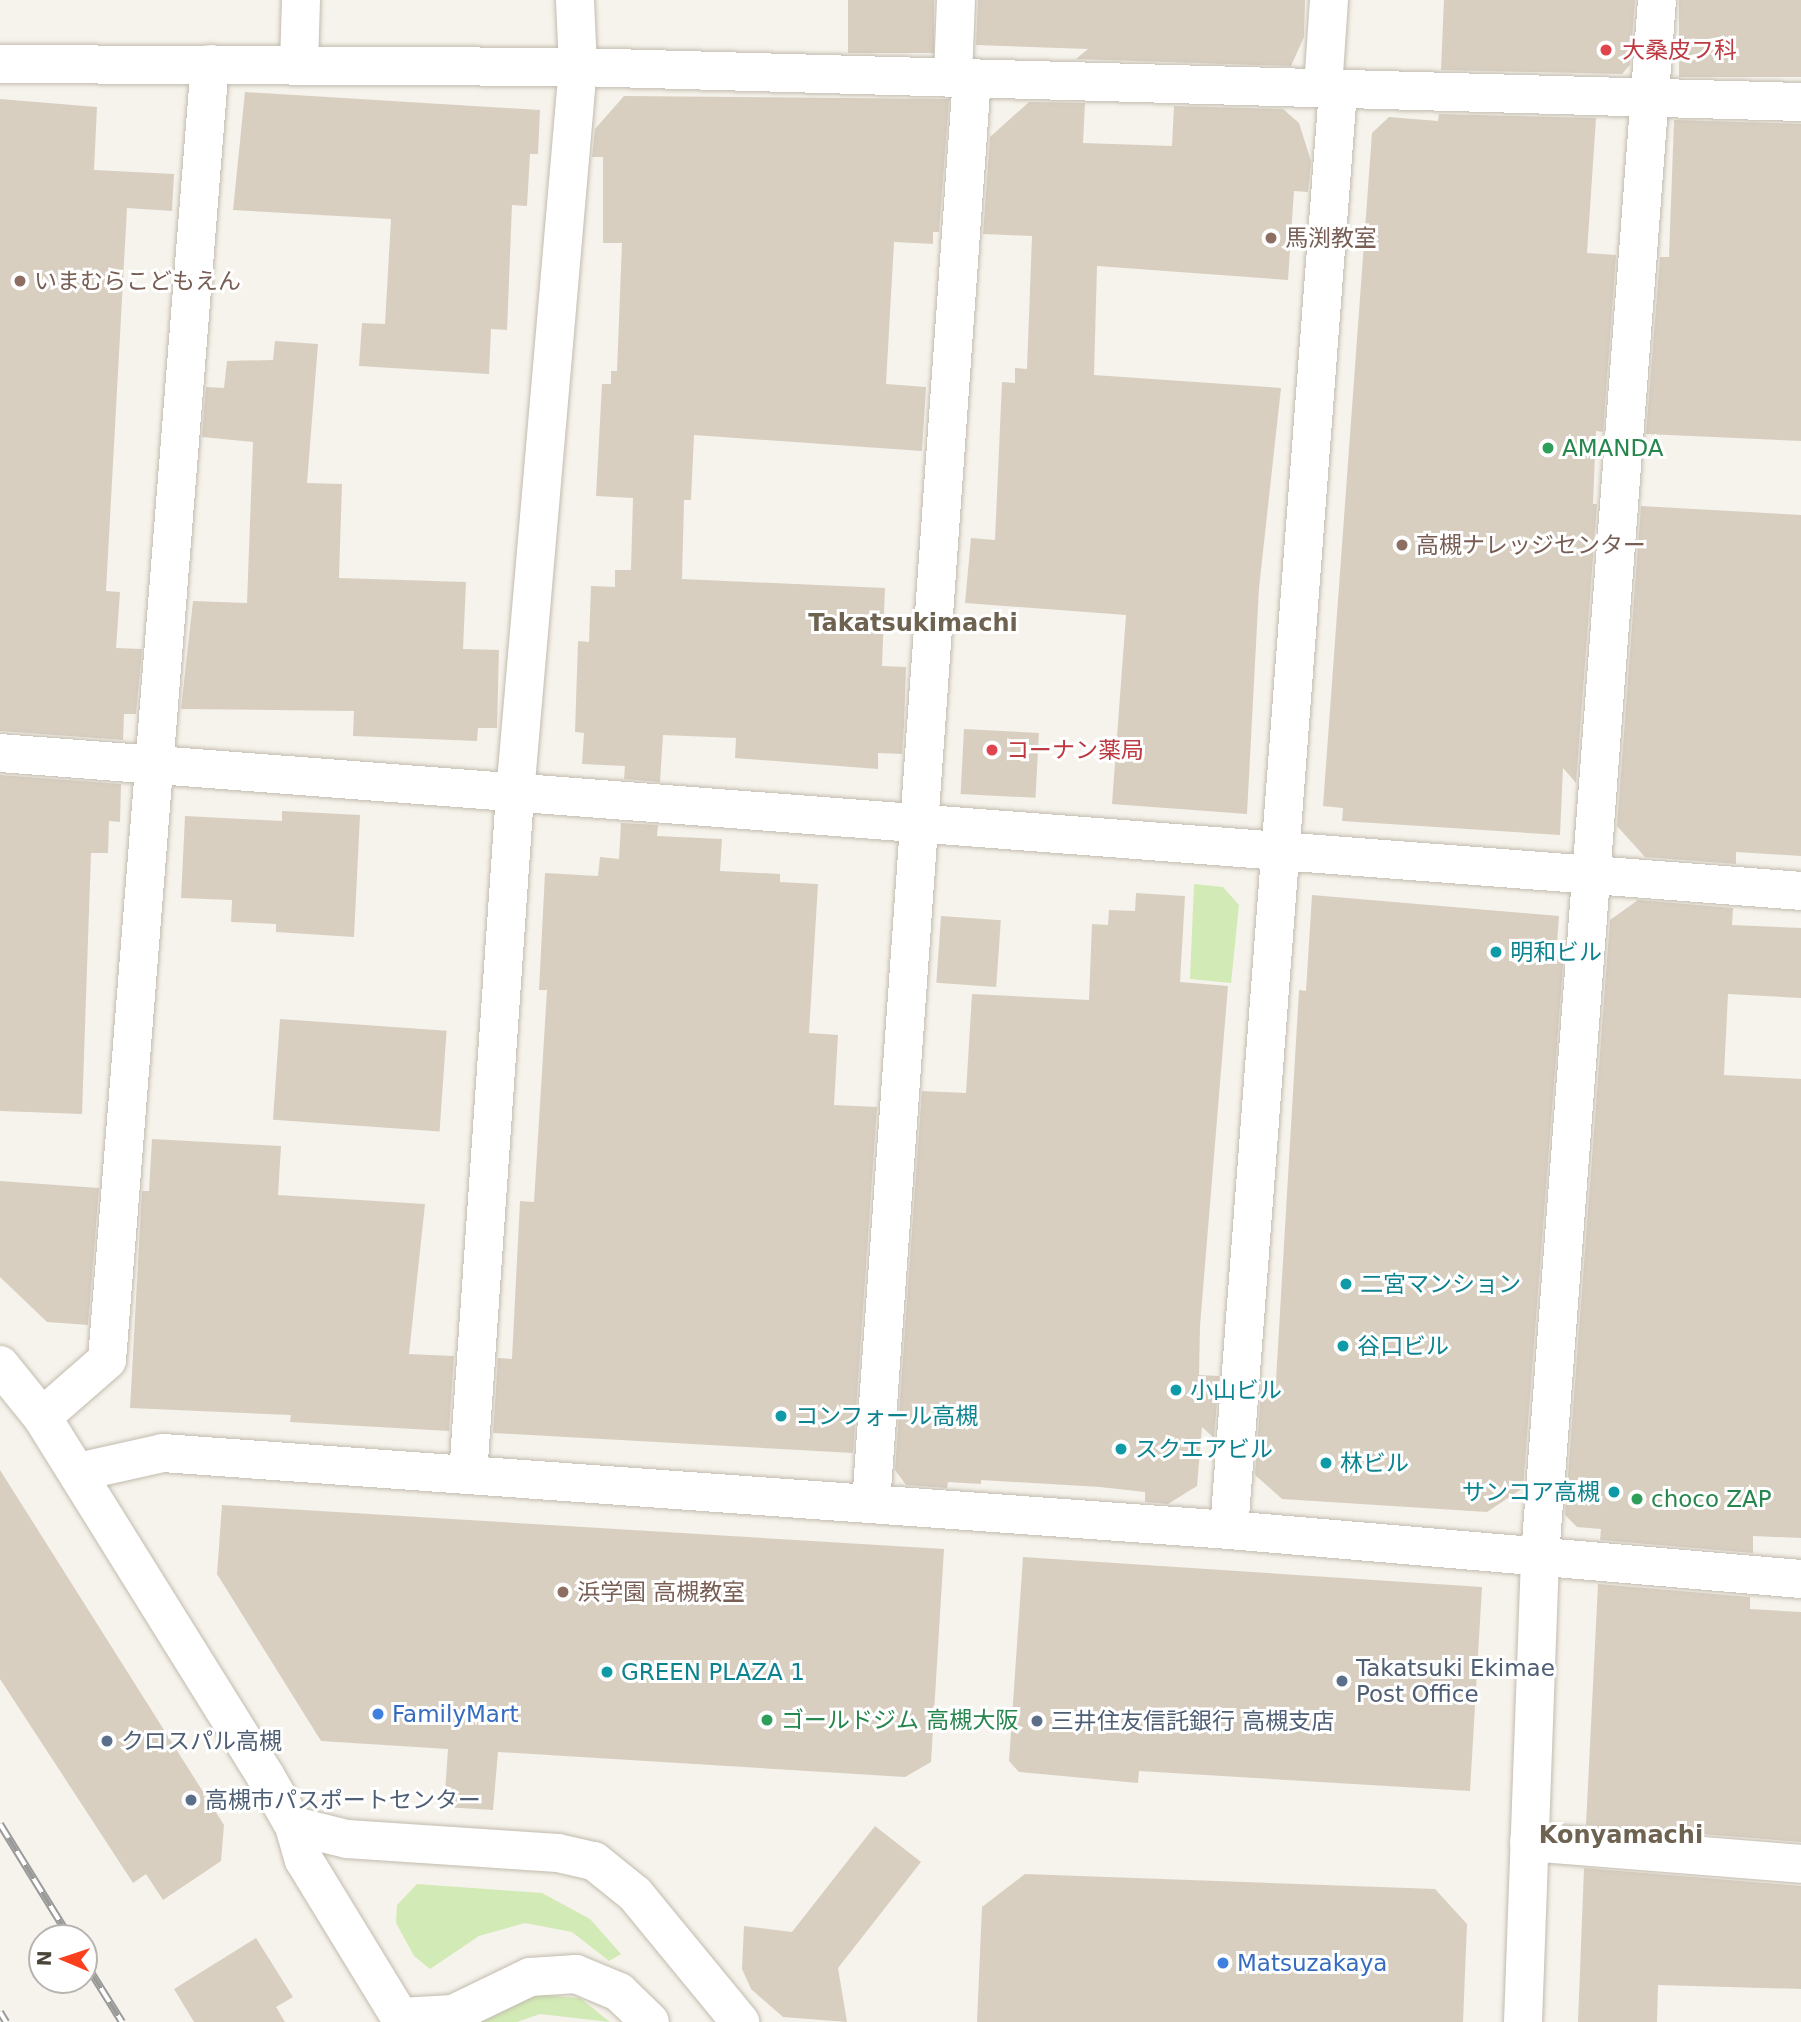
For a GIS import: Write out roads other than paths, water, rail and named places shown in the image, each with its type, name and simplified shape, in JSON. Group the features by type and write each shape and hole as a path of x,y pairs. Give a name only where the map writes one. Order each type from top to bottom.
{"street":[{"path":"299,64 301,0"},
{"path":"468,1475 514,794 578,67 575,0"},
{"path":"871,1504 918,824 962,78 956,0"},
{"path":"1229,1530 1280,851 1330,88 1329,0"},
{"path":"1523,2022 1540,1556 1657,0"},
{"path":"0,64 578,67 1801,103"},
{"path":"42,1417 107,1360 210,64"},
{"path":"0,753 1801,891"},
{"path":"0,1365 42,1417 78,1472 294,1826 304,1860 402,2019 453,2014 530,1977 576,1974 619,1992 650,2022"},
{"path":"78,1472 163,1453 1229,1530 1801,1579"},
{"path":"294,1826 346,1839 558,1853 594,1861 635,1894 740,2022"},
{"path":"1529,1842 1801,1864"}],"railway":[{"path":"0,1824 61,1924"},
{"path":"98,1983 122,2022"},
{"path":"0,2012 6,2022"}],"place":[{"name":"大桑皮フ科","path":"1606,50"},
{"name":"馬渕教室","path":"1271,238"},
{"name":"いまむらこどもえん","path":"20,281"},
{"name":"AMANDA","path":"1548,448"},
{"name":"高槻ナレッジセンター","path":"1402,545"},
{"name":"コーナン薬局","path":"992,750"},
{"name":"明和ビル","path":"1496,952"},
{"name":"二宮マンション","path":"1346,1284"},
{"name":"谷口ビル","path":"1343,1346"},
{"name":"小山ビル","path":"1176,1390"},
{"name":"コンフォール高槻","path":"781,1416"},
{"name":"スクエアビル","path":"1121,1449"},
{"name":"林ビル","path":"1326,1463"},
{"name":"サンコア高槻","path":"1614,1492"},
{"name":"choco ZAP","path":"1637,1499"},
{"name":"浜学園 高槻教室","path":"563,1592"},
{"name":"GREEN PLAZA 1","path":"607,1672"},
{"name":"Takatsuki Ekimae Post Office","path":"1342,1681"},
{"name":"FamilyMart","path":"378,1714"},
{"name":"ゴールドジム 高槻大阪","path":"767,1720"},
{"name":"三井住友信託銀行 高槻支店","path":"1037,1721"},
{"name":"クロスパル高槻","path":"107,1741"},
{"name":"高槻市パスポートセンター","path":"191,1800"},
{"name":"Matsuzakaya","path":"1223,1963"}],"district":[{"name":"Takatsukimachi","path":"913,624"},
{"name":"Konyamachi","path":"1621,1836"}]}
